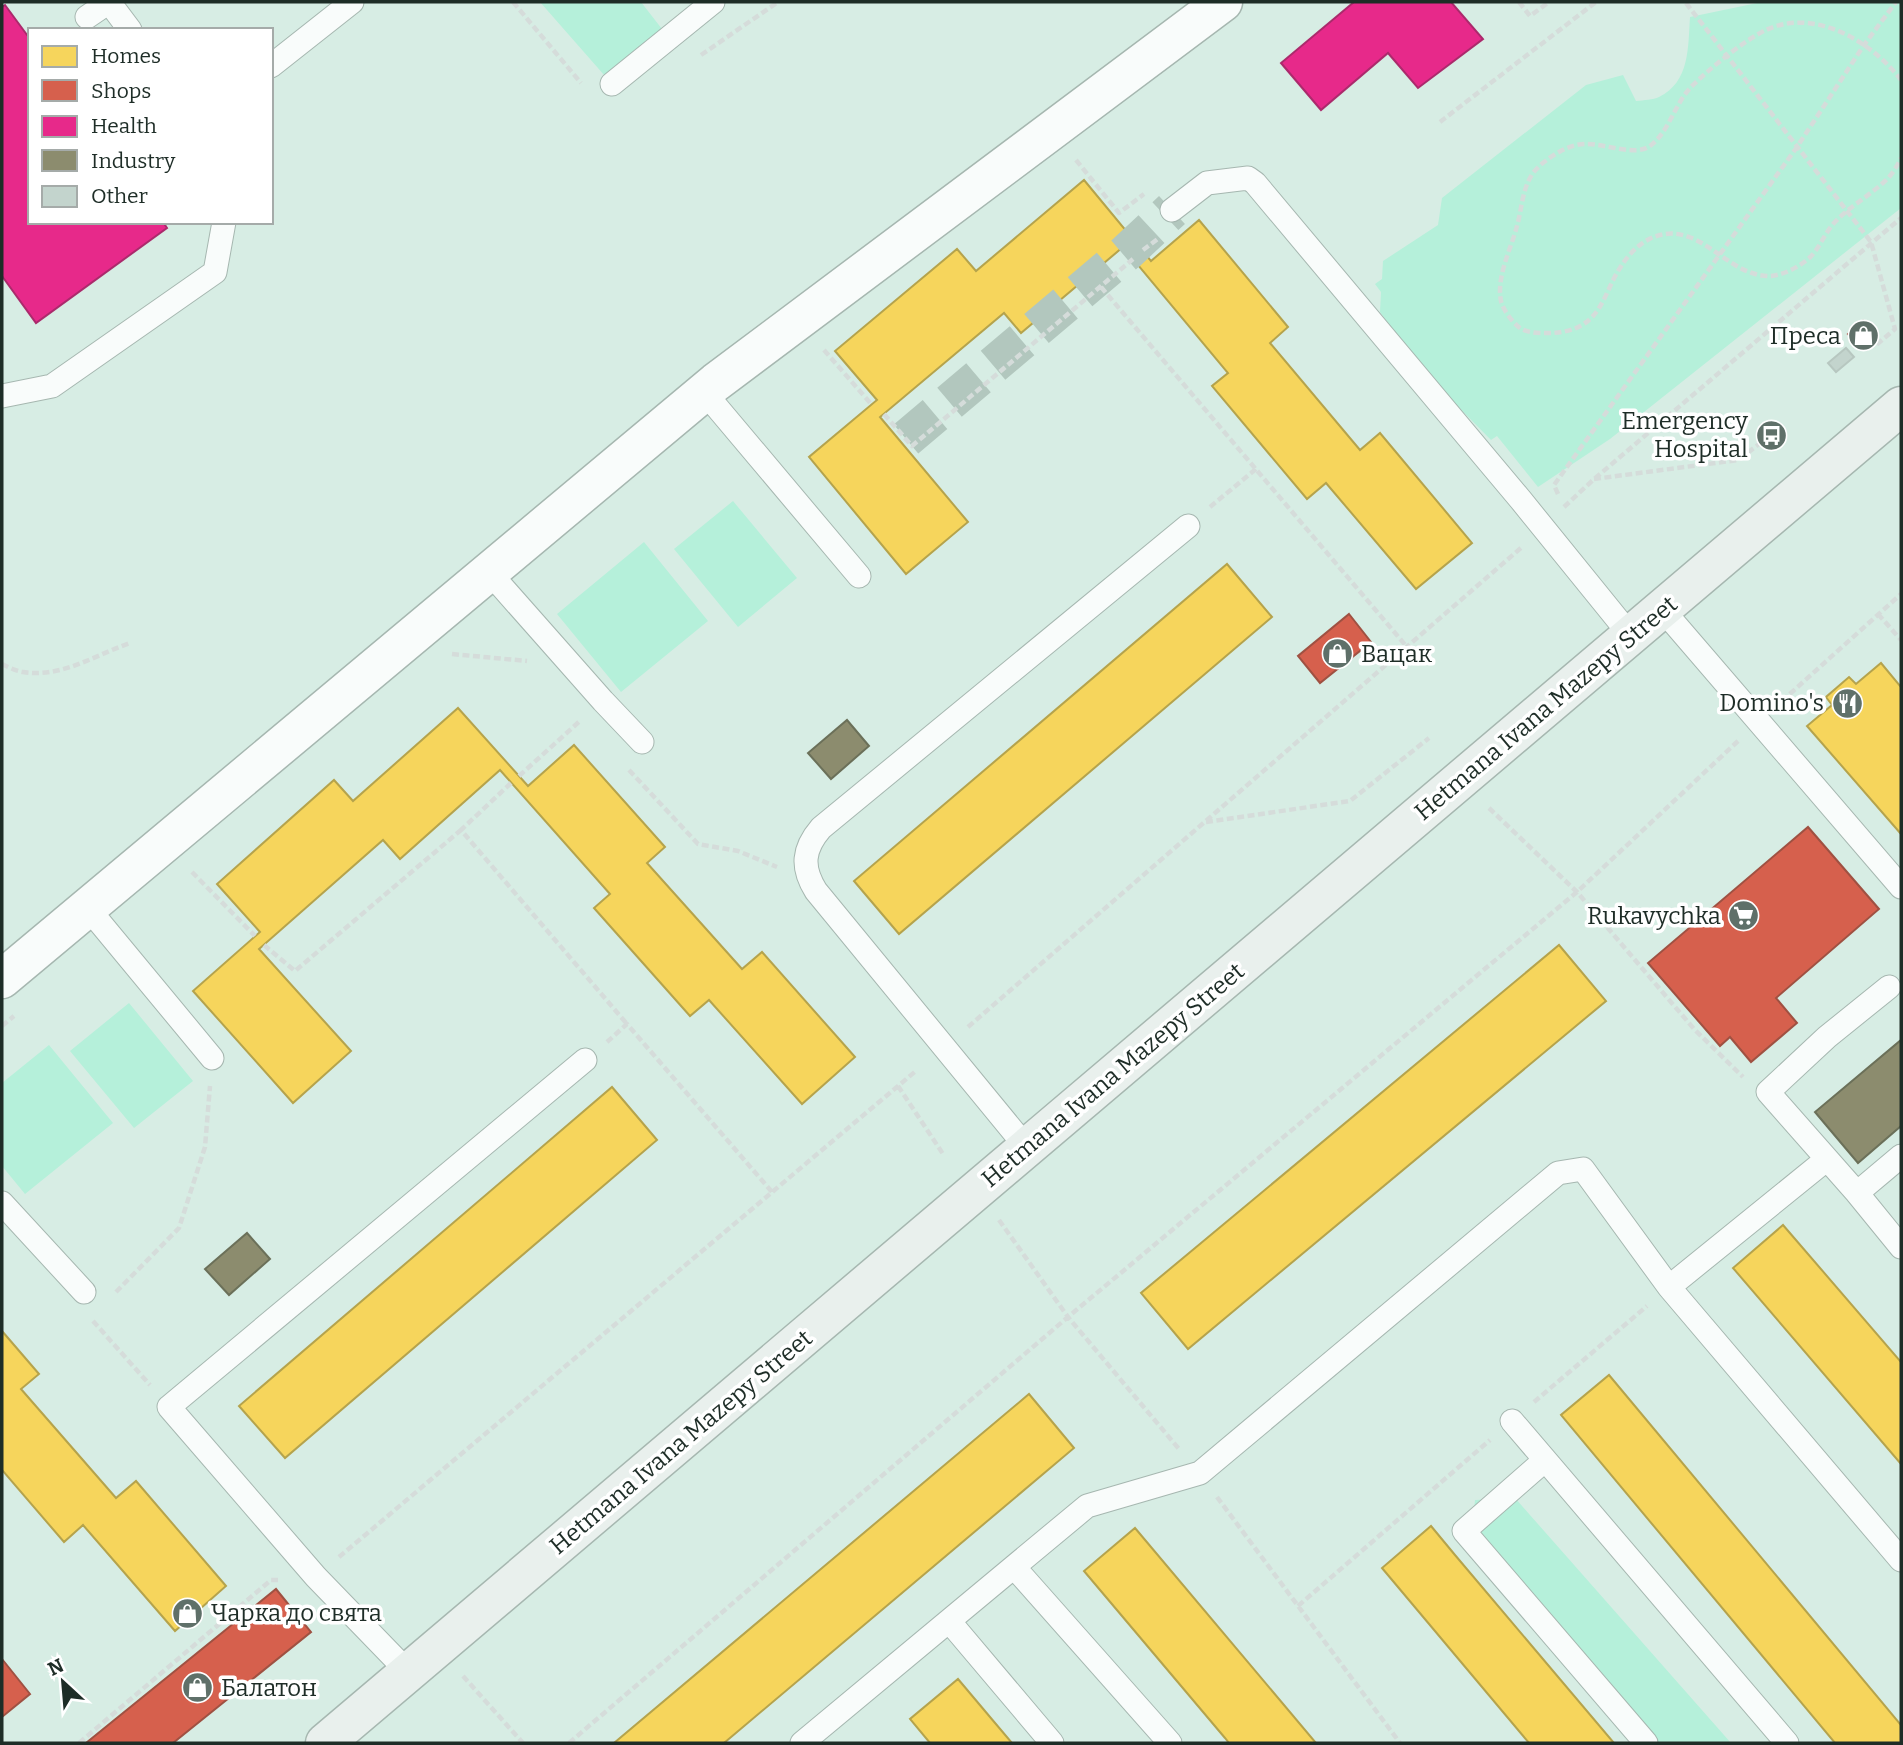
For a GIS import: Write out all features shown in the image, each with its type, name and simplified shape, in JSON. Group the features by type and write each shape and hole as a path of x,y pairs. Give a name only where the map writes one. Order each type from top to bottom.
{"main road":[{"name":"Hetmana Ivana Mazepy Street","path":"324,1743 1901,406"}],"street":[{"path":"2,978 716,382 1223,2"}],"lane":[{"path":"87,17 109,2 128,28"},
{"path":"273,64 352,2"},
{"path":"612,84 713,2"},
{"path":"1171,210 1207,183 1248,177 1255,183 1544,527 1630,636"},
{"path":"2,396 52,386 215,272 224,224"},
{"path":"705,393 859,576"},
{"path":"1027,1149 816,891 807,870 808,847 821,828 1188,526"},
{"path":"489,572 642,742"},
{"path":"1662,609 1901,887"},
{"path":"88,907 212,1058"},
{"path":"1889,987 1827,1037 1768,1092 1901,1247"},
{"path":"408,1672 316,1577 169,1407 584,1060"},
{"path":"1857,1193 1901,1156"},
{"path":"1669,1287 1828,1159"},
{"path":"802,1743 1087,1506 1200,1473 1558,1173 1583,1169 1669,1287 1901,1560"},
{"path":"2,1203 84,1292"},
{"path":"1512,1421 1787,1743"},
{"path":"1545,1460 1464,1531 1646,1743"},
{"path":"1014,1567 1170,1743"},
{"path":"948,1621 1052,1743"}],"path":[{"path":"1519,2 1530,16 1549,2"},
{"path":"1440,122 1596,2"},
{"path":"1896,2 1864,45 1797,148 1554,485 1563,508 1901,218"},
{"path":"1686,3 1871,242 1898,327 1874,347"},
{"path":"1901,80 1891,68 1853,37 1823,26 1805,23 1783,24 1766,30 1727,57 1691,88 1649,147 1636,152 1586,144 1575,146 1560,152 1533,173 1522,198 1521,211 1503,275 1500,291 1502,304 1521,328 1544,333 1573,330 1588,321 1598,310 1621,265 1644,241 1655,235 1668,233 1695,239 1719,256 1752,272 1766,276 1780,275 1809,258 1835,223 1885,181 1901,158"},
{"path":"1078,163 1119,213 1153,188"},
{"path":"884,414 912,446 1133,259"},
{"path":"1101,286 1407,647"},
{"path":"796,321 872,404"},
{"path":"1593,480 1738,460 1771,435"},
{"path":"1188,526 1256,469"},
{"path":"967,1028 1526,544"},
{"path":"1774,709 1901,594"},
{"path":"1878,614 1901,640"},
{"path":"2,664 21,672 44,673 73,668 101,653 130,643"},
{"path":"451,653 529,662"},
{"path":"519,776 582,719 591,729"},
{"path":"569,1743 1068,1317 1577,892 1744,736"},
{"path":"1205,822 1350,801 1429,738"},
{"path":"626,767 698,844 738,851"},
{"path":"264,945 295,971 461,830 511,783"},
{"path":"1489,808 1577,892 1694,1029 1742,1076 1768,1092"},
{"path":"461,830 772,1192"},
{"path":"165,843 255,936"},
{"path":"584,1060 627,1024"},
{"path":"108,1300 179,1228 205,1147 212,1058"},
{"path":"79,1743 271,1580 316,1577 917,1070"},
{"path":"898,1086 943,1154"},
{"path":"994,1213 1068,1317 1200,1473 1399,1743"},
{"path":"1298,1606 1669,1287"},
{"path":"106,1337 169,1407"},
{"path":"438,1648 523,1743"}],"green space":[{"path":"540,2 641,2 662,29 612,84"},
{"path":"1762,2 1901,2 1901,208 1610,439 1538,487 1497,436 1491,440 1419,367 1380,312 1381,292 1375,284 1382,279 1383,261 1438,225 1442,198 1586,85 1623,75 1636,101 1659,97 1677,82 1682,73 1690,17"},
{"path":"733,501 797,578 738,627 674,549"},
{"path":"644,542 708,621 621,692 557,614"},
{"path":"129,1003 193,1081 134,1128 70,1051"},
{"path":"49,1045 113,1123 25,1194 2,1166 2,1083"},
{"path":"1515,1498 1731,1743 1650,1743 1472,1531 1475,1500"}],"building: Homes":[{"path":"1084,180 1151,261 1199,220 1288,327 1270,343 1360,450 1380,433 1472,543 1416,589 1326,483 1307,499 1212,386 1228,373 1123,247 1021,333 1004,313 880,417 968,522 906,574 809,457 877,400 835,351 957,249 976,271"},
{"path":"1227,564 1272,617 899,934 854,881"},
{"path":"1881,663 1901,687 1901,834 1807,726 1832,705 1826,697 1849,677 1856,684"},
{"path":"458,708 528,786 574,745 665,847 647,863 742,969 762,952 855,1057 802,1104 709,1000 690,1016 594,908 610,894 500,770 400,859 383,840 259,949 351,1051 293,1103 193,991 260,932 217,884 334,780 353,801"},
{"path":"1559,945 1606,1001 1188,1349 1141,1293"},
{"path":"612,1087 657,1140 285,1458 239,1406"},
{"path":"1783,1225 1901,1362 1901,1464 1733,1268"},
{"path":"2,1331 39,1374 21,1389 116,1498 136,1481 226,1586 175,1631 83,1525 64,1542 2,1470"},
{"path":"1609,1375 1901,1725 1901,1743 1835,1743 1561,1415"},
{"path":"1029,1394 1074,1448 724,1743 614,1743"},
{"path":"1431,1526 1614,1743 1529,1743 1382,1568"},
{"path":"1135,1528 1316,1743 1229,1743 1084,1571"},
{"path":"958,1679 1012,1743 930,1743 910,1719"}],"building: Shops":[{"path":"1863,321 1874,333 1860,347 1848,334"},
{"path":"1349,614 1371,642 1320,683 1298,656"},
{"path":"1808,827 1879,909 1776,998 1797,1023 1751,1062 1730,1037 1720,1046 1648,963"},
{"name":"Балатон","path":"276,1589 311,1632 173,1743 86,1743"},
{"path":"2,1659 30,1694 2,1717"}],"building: Health":[{"path":"1354,2 1451,2 1483,39 1418,88 1388,53 1321,110 1281,63"},
{"path":"5,5 28,36 28,224 164,224 167,228 36,323 2,276 2,7"}],"building: Industry":[{"path":"847,720 869,746 831,779 808,753"},
{"path":"1901,1040 1901,1126 1858,1163 1815,1112"},
{"path":"247,1233 270,1259 229,1295 205,1269"}],"building: Other":[{"path":"1846,348 1854,357 1836,372 1828,363"}],"tunnel":[{"path":"906,439 1127,252 1172,210"}],"place":[{"name":"Преса","path":"1864,336"},
{"name":"Emergency Hospital","path":"1771,435"},
{"name":"Вацак","path":"1338,654"},
{"name":"Domino's","path":"1847,703"},
{"name":"Rukavychka","path":"1744,916"},
{"name":"Чарка до свята","path":"188,1613"},
{"name":"Балатон","path":"198,1688"}]}
